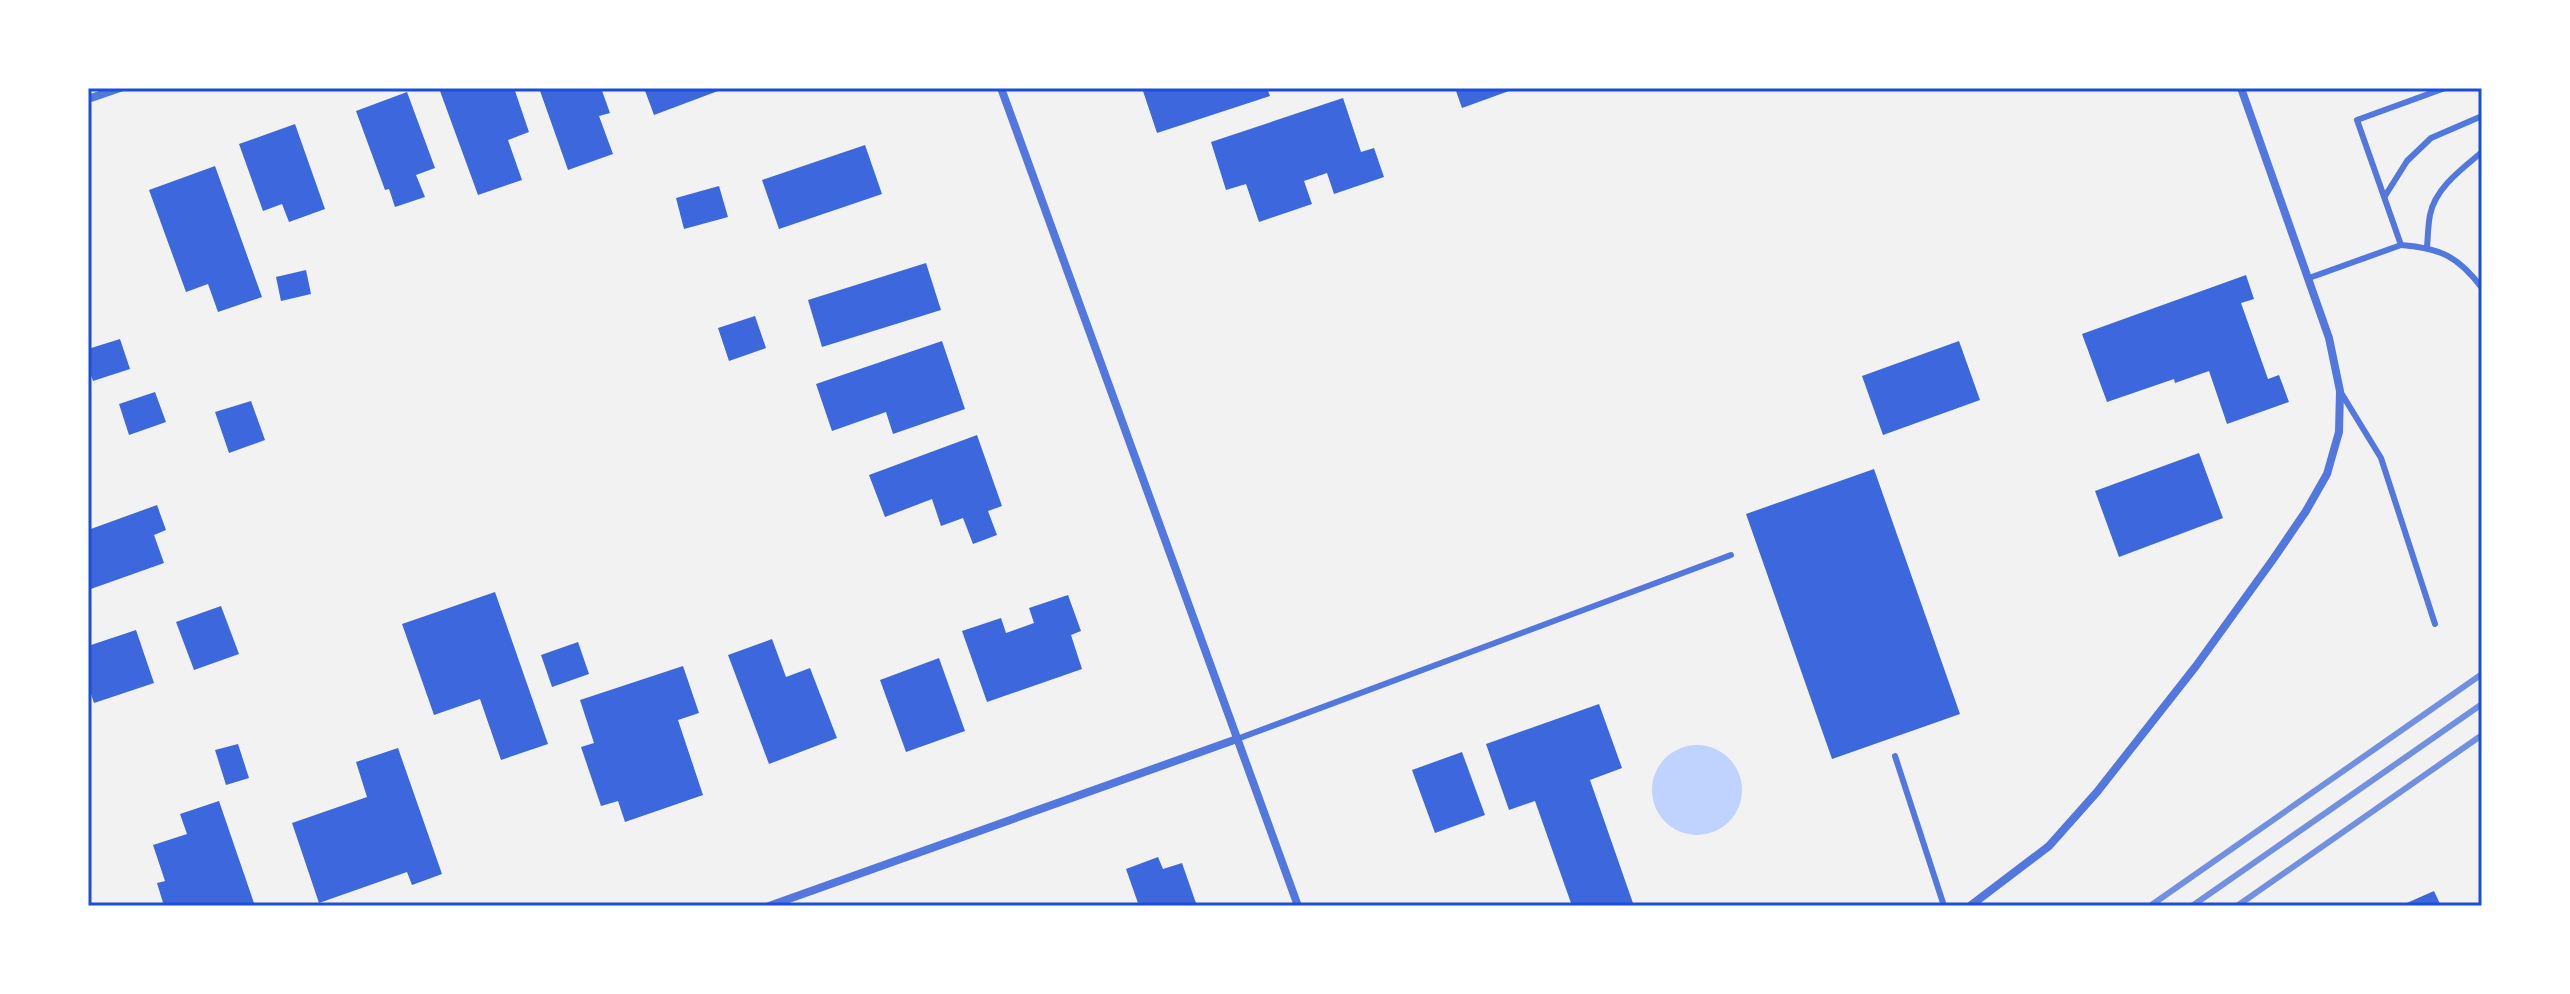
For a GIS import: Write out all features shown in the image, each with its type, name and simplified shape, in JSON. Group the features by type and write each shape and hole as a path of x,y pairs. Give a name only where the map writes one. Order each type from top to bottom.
{"street":[{"path":"88,99 120,88"},
{"path":"1001,88 1298,906"},
{"path":"1970,906 2049,846 2097,792 2196,666 2266,570 2327,474 2339,432 2340,391 2329,338 2241,88"},
{"path":"769,906 1237,739"}],"lane":[{"path":"2401,245 2357,120 2445,88"},
{"path":"2385,196 2407,161 2431,138 2482,116"},
{"path":"2427,247 2430,212 2439,193 2482,152"},
{"path":"2309,278 2401,245 2427,247 2451,256 2469,270 2482,288"},
{"path":"2340,391 2381,458 2435,624"},
{"path":"1237,739 1731,555"},
{"path":"1895,756 1944,906"}],"water":[{"path":"1688,745 1706,745 1722,752 1735,765 1742,781 1742,799 1735,815 1722,828 1706,835 1688,835 1672,828 1659,815 1652,799 1652,781 1659,765 1672,752"}],"building":[{"path":"448,88 514,88 529,132 508,140 522,180 478,195 440,91"},
{"path":"539,88 601,88 610,113 599,116 613,154 568,170"},
{"path":"644,88 726,88 654,115"},
{"path":"1142,88 1267,88 1270,96 1157,133"},
{"path":"1455,88 1508,88 1509,91 1462,108"},
{"path":"407,92 435,168 416,175 425,197 395,207 389,189 385,190 356,111"},
{"path":"1343,98 1361,152 1374,148 1384,177 1334,194 1327,173 1304,181 1312,204 1259,222 1246,184 1226,190 1211,142"},
{"path":"295,124 325,209 289,222 282,204 263,211 239,144"},
{"path":"865,145 882,194 779,229 762,180"},
{"path":"215,166 262,297 218,312 208,284 186,292 149,190"},
{"path":"719,186 728,217 684,229 676,198"},
{"path":"926,263 941,310 822,347 808,300"},
{"path":"306,270 311,294 281,301 276,277"},
{"path":"2246,275 2254,299 2241,303 2268,379 2279,375 2289,402 2227,424 2209,371 2175,383 2174,379 2107,402 2082,334"},
{"path":"755,316 766,348 729,361 718,328"},
{"path":"120,339 130,369 93,381 88,366 88,349"},
{"path":"942,341 965,409 893,434 886,412 832,431 816,384"},
{"path":"1959,341 1980,400 1883,435 1862,376"},
{"path":"155,392 166,422 129,435 119,404"},
{"path":"251,401 265,440 229,453 215,412"},
{"path":"977,435 1002,506 988,511 997,535 973,544 963,518 941,526 932,499 885,517 869,475"},
{"path":"2199,453 2223,518 2119,557 2095,491"},
{"path":"1874,469 1960,714 1832,759 1746,514"},
{"path":"157,505 166,530 154,535 164,563 88,590 88,530"},
{"path":"495,592 548,744 501,760 480,699 434,715 402,624"},
{"path":"1068,595 1081,631 1071,635 1082,669 987,702 962,631 1001,618 1006,633 1034,623 1029,608"},
{"path":"221,606 239,654 194,670 176,622"},
{"path":"136,630 154,683 94,703 88,685 88,646"},
{"path":"772,639 786,677 810,668 837,738 769,764 728,655"},
{"path":"578,642 589,674 552,687 541,655"},
{"path":"939,658 965,731 906,752 880,680"},
{"path":"683,666 699,713 678,720 703,795 625,822 618,801 601,806 581,747 594,743 580,700"},
{"path":"1599,704 1622,768 1590,780 1634,906 1572,906 1535,801 1509,810 1486,744"},
{"path":"238,744 249,778 226,785 215,750"},
{"path":"398,748 442,874 412,885 407,872 319,903 292,823 367,797 356,762"},
{"path":"1462,752 1485,815 1435,833 1412,770"},
{"path":"219,801 255,906 164,906 157,883 165,881 153,845 187,834 180,814"},
{"path":"1158,857 1163,869 1182,863 1197,906 1139,906 1126,869"},
{"path":"2434,891 2441,906 2400,906"}],"railway":[{"path":"2150,906 2482,674"},
{"path":"2192,906 2482,704"},
{"path":"2237,906 2482,735"}]}
